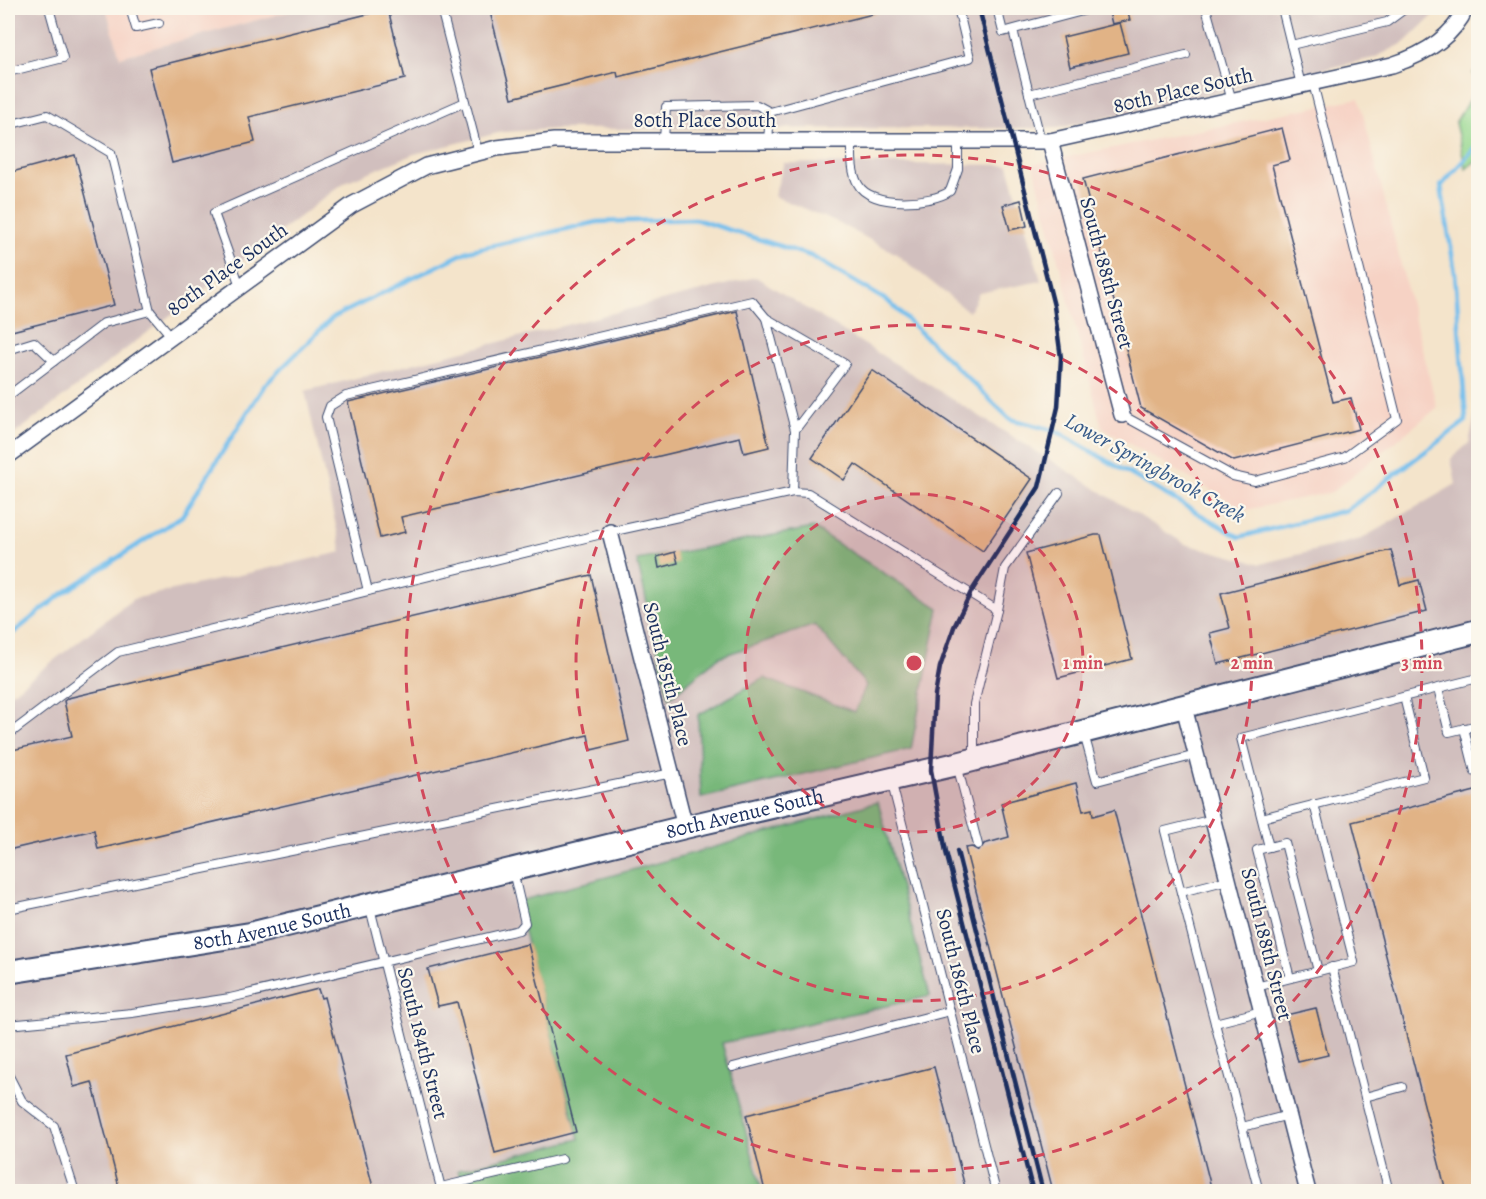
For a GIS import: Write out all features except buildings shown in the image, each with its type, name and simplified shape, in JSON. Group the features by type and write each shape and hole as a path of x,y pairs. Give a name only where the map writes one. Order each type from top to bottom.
{"street":[{"name":"80th Place South","path":"8,456 336,216 402,176 426,166 478,152 555,141 958,143 1046,141 1392,65 1425,52 1444,37 1466,8"},
{"name":"South 188th Street","path":"1046,141 1122,415"},
{"name":"South 185th Place","path":"610,532 685,827"},
{"name":"80th Avenue South","path":"8,972 250,934 685,827 965,762 1479,631"},
{"name":"South 188th Street","path":"1184,707 1308,1191"}],"lane":[{"path":"8,72 63,58 49,8"},
{"path":"130,8 136,28 159,23"},
{"path":"443,8 442,12 478,152"},
{"path":"664,140 666,106 757,105 770,112 970,57 957,8"},
{"path":"997,8 1003,32 1094,8"},
{"path":"1206,8 1232,101"},
{"path":"1122,415 1233,476 1255,481 1345,457 1397,419 1307,84 1291,45 1282,8"},
{"path":"1291,45 1387,22 1406,8"},
{"path":"1013,30 1029,94 1046,141"},
{"path":"1029,94 1186,55"},
{"path":"240,286 214,213 465,102"},
{"path":"768,142 770,112"},
{"path":"8,125 46,115 111,153 150,311 171,336"},
{"path":"852,142 852,165 858,186 870,195 921,202 950,191 958,169 958,143"},
{"path":"368,591 326,417 330,406 346,396 752,301 766,318 845,364 795,430"},
{"path":"8,396 104,323 150,311"},
{"path":"766,318 795,430 793,492"},
{"path":"8,350 33,342 54,361"},
{"path":"1479,438 1479,447"},
{"path":"8,735 118,652 610,532 793,492 808,494 997,610"},
{"path":"978,845 965,762 974,704 1005,568 1059,493"},
{"path":"1269,847 1242,738 1479,678"},
{"path":"1438,688 1449,732 1479,725"},
{"path":"1262,818 1424,777 1404,697"},
{"path":"1464,728 1475,772 1479,771"},
{"path":"1084,732 1097,781 1196,755"},
{"path":"8,909 672,773"},
{"name":"South 186th Place","path":"891,780 996,1191"},
{"path":"1256,987 1354,962 1314,804"},
{"path":"1213,819 1165,831 1259,1191"},
{"path":"1290,978 1257,850 1286,843 1318,971"},
{"path":"8,1025 132,1013 231,998 519,930 525,923 512,869"},
{"path":"1181,892 1228,880"},
{"name":"South 184th Street","path":"369,904 442,1189"},
{"path":"1332,968 1389,1191"},
{"path":"733,1067 950,1011"},
{"path":"1215,1023 1262,1011"},
{"path":"8,1074 21,1101 54,1126 75,1191"},
{"path":"1365,1097 1402,1087"},
{"path":"1242,1127 1289,1115"},
{"path":"442,1189 562,1159"}],"shaded area":[{"path":"8,8 106,8 120,57 302,8 1441,8 1406,42 1374,58 1058,128 557,129 502,132 414,154 345,182 8,439"},
{"path":"106,8 302,8 120,57"},
{"path":"1359,98 1437,408 1332,492 1245,510 1102,428 1033,164"},
{"path":"784,163 1008,165 1041,281 979,293 969,312 895,253 840,224 774,196"},
{"path":"756,277 1185,544 1261,564 1361,539 1456,484 1451,459 1469,443 1478,401 1478,1191 8,1192 8,696 133,599 342,552 305,391"}],"green space":[{"path":"1478,69 1478,159 1466,169 1455,123 1477,87 1473,73"},
{"path":"813,528 939,608 911,749 701,798 698,715 764,678 855,712 866,685 815,625 719,657 669,698 637,560"},
{"path":"878,802 930,996 722,1043 762,1191 464,1191 458,1170 579,1139 516,902"}],"waterway":[{"name":"Lower Springbrook Creek","path":"8,637 62,594 182,516 264,386 332,318 468,251 597,222 695,219 811,256 889,302 1010,419 1056,431 1239,537 1347,510 1466,421 1455,273 1441,186 1478,144"}],"railway":[{"path":"979,8 1054,306 1061,358 1058,407 1039,487 971,592 954,627 940,667 935,695 931,770 946,852 1033,1192"},
{"path":"957,851 1043,1192"}]}
